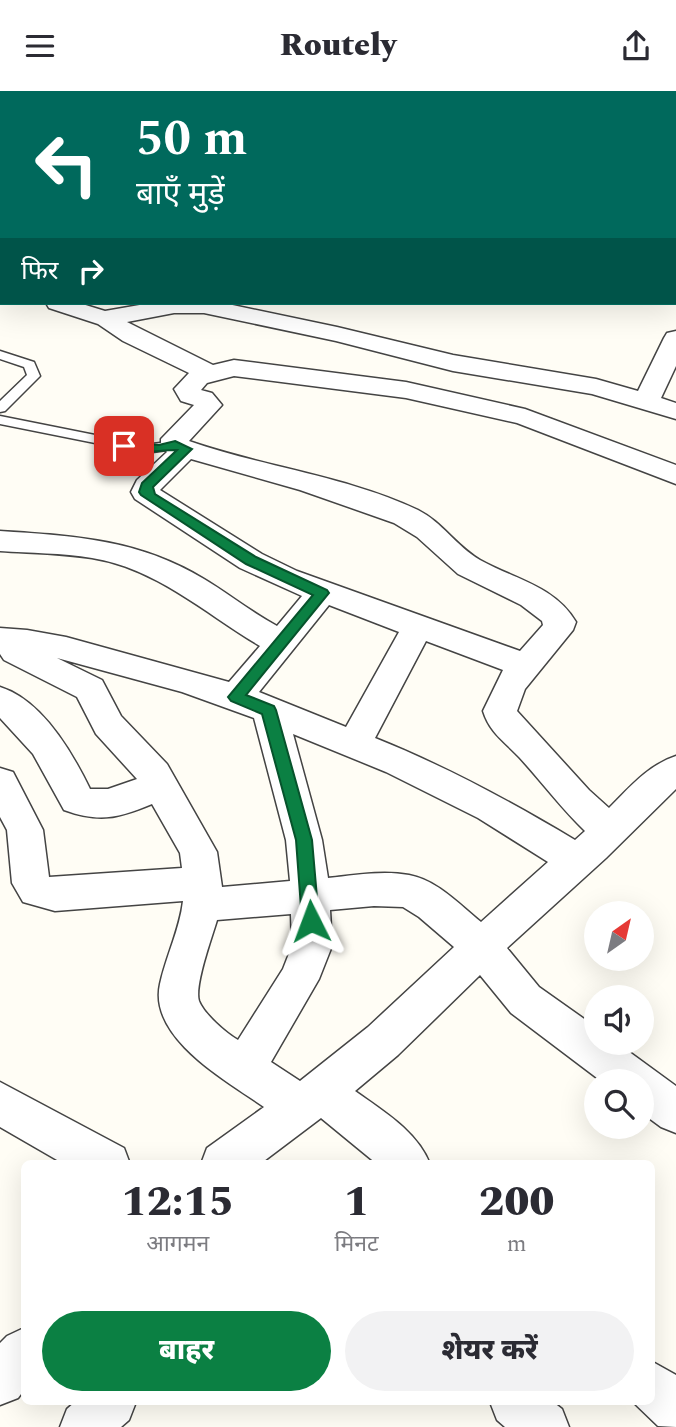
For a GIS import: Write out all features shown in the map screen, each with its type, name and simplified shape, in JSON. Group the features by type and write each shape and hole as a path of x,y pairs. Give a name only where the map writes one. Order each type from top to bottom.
{"street":[{"path":"63,305 105,318 174,306 204,306 337,334 453,363 562,380 676,411"},
{"path":"105,318 132,336 210,373"},
{"path":"646,403 676,338"},
{"path":"610,831 576,800 531,747 504,723 500,711 511,683 557,630 560,622 555,613 459,560 421,525 394,512 279,473 181,447 175,439 209,405 203,399 190,394 187,389 190,384 210,373 247,369 406,390 525,417 676,475"},
{"path":"181,447 147,486 145,492 251,561 322,593 527,666"},
{"path":"0,541 93,548 137,560 192,586 232,615 281,643"},
{"path":"236,697 322,593"},
{"path":"354,744 418,627"},
{"path":"0,643 16,639 58,646 190,681 236,697 398,761 491,808 576,860"},
{"path":"0,643 90,689 108,725 154,774 198,852 202,894 179,986 180,1007 208,1044 246,1067 382,1138 404,1160"},
{"path":"0,700 10,707 68,778 77,800 91,807 104,806 160,785"},
{"path":"246,1067 307,964 312,946 304,840 269,710"},
{"path":"228,1160 311,1100 383,1041 610,831 656,784 676,771"},
{"path":"0,782 25,830 31,883 36,890 55,895 202,894 309,897 374,890 410,891 433,905 482,947 526,1000 619,1069"},
{"path":"654,1096 676,1112"},
{"path":"0,1103 101,1160"},
{"path":"0,1380 21,1356"},
{"path":"655,1390 676,1408"},
{"path":"85,1427 108,1405"}],"lane":[{"path":"0,355 29,365 34,376 0,408"},
{"path":"0,420 145,449 181,447"}],"route":[{"path":"124,446 159,449 175,445 186,449 147,486 145,492 251,561 322,593 236,697 269,710 304,840 309,871 311,921"}]}
